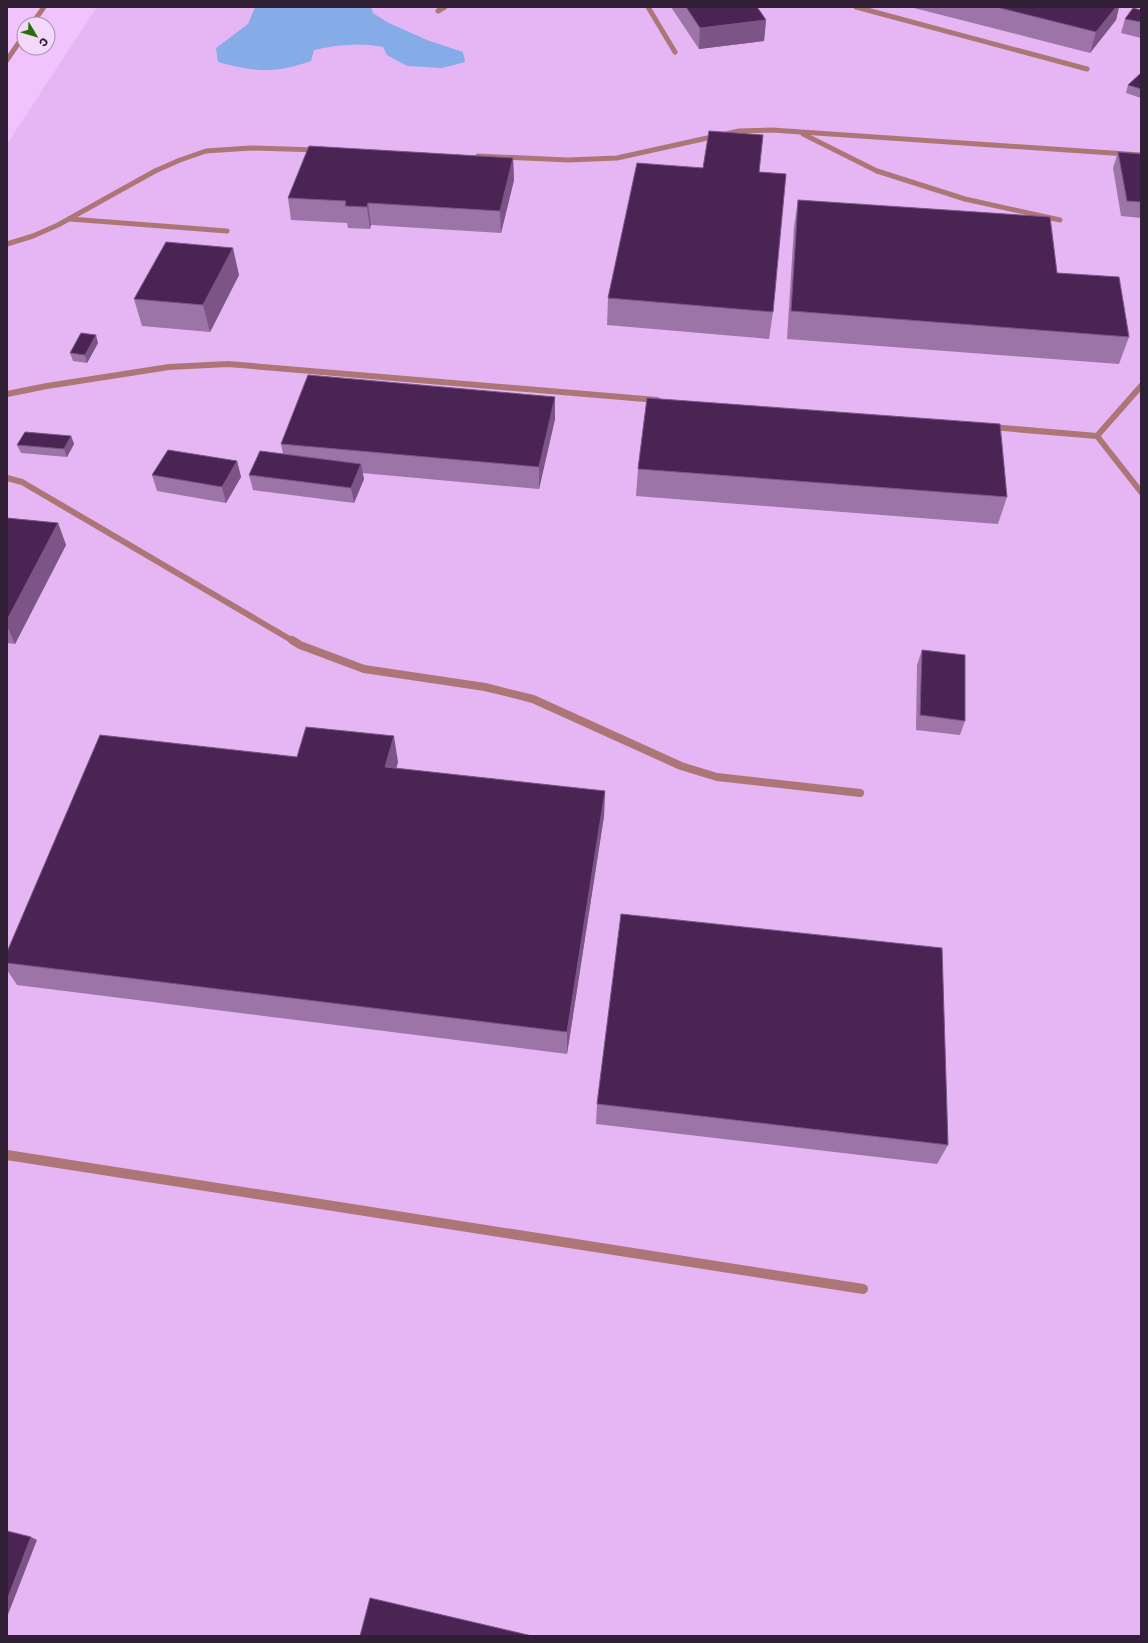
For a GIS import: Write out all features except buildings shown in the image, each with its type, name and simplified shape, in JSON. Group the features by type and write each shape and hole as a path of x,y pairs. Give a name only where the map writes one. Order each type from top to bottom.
{"street":[{"path":"38,16 44,7"},
{"path":"438,11 445,7"},
{"path":"648,7 675,52"},
{"path":"856,7 1087,70"},
{"path":"7,60 16,47"},
{"path":"472,156 568,160 617,158 739,131 772,130 1141,155"},
{"path":"798,132 877,171 965,199 1060,220"},
{"path":"7,244 22,241 69,219 178,160 208,150 249,147 321,150"},
{"path":"69,219 227,231"},
{"path":"7,394 47,386 169,367 228,364 663,400"},
{"path":"1097,436 1141,386"},
{"path":"987,427 1097,436 1141,492"},
{"path":"7,478 22,482 300,645 364,669 485,687 533,699 681,766 717,777 860,792"},
{"path":"7,1155 864,1289"}],"shaded area":[{"path":"97,7 1141,7 1141,1636 7,1636 7,144"}],"water":[{"path":"255,7 371,7 373,13 387,22 427,40 463,52 465,62 442,68 407,66 387,55 383,47 357,44 314,50 311,61 275,70 254,70 218,62 216,48 248,24"}]}
